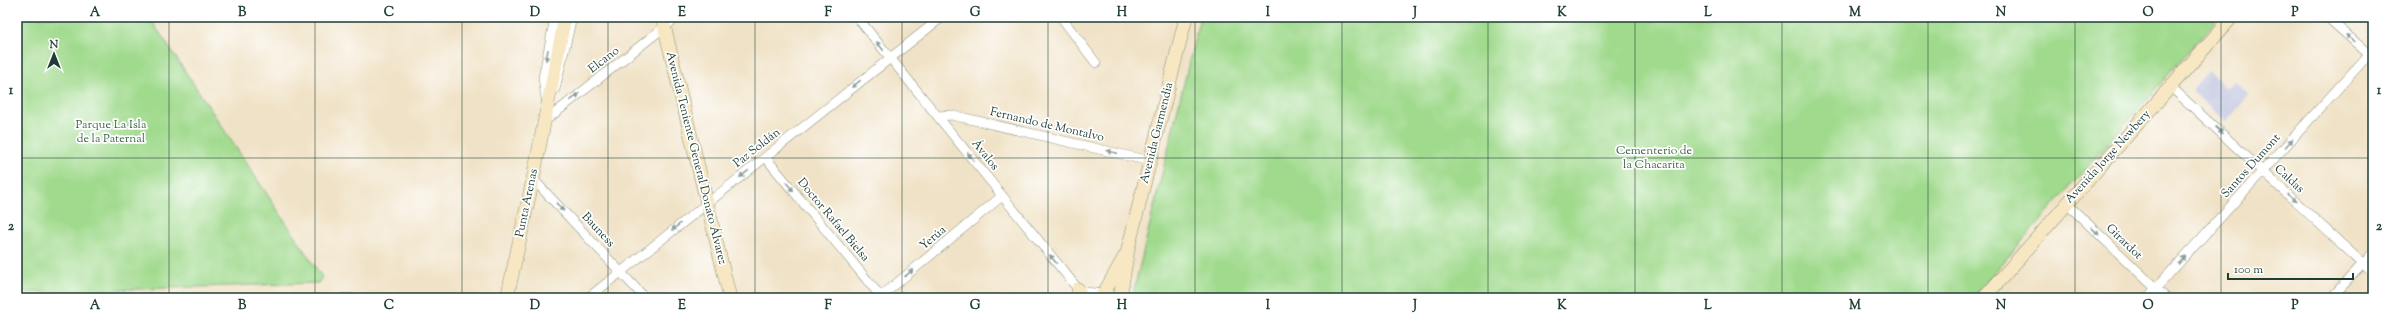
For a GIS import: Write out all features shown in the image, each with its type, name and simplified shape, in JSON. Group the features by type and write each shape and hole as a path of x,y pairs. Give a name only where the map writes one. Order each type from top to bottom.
{"main road":[{"name":"Punta Arenas","path":"507,298 533,179 565,17"},
{"name":"Avenida Garmendia","path":"1119,298 1128,249 1186,17"},
{"name":"Avenida Jorge Newbery","path":"1984,298 2232,17"},
{"name":"Avenida Teniente General Donato Álvarez","path":"663,22 730,298"},
{"name":"Avenida Garmendia","path":"1102,296 1128,249"},
{"path":"1102,296 1112,293 1119,298"}],"street":[{"name":"Punta Arenas","path":"546,115 543,78 555,17"},
{"name":"Punta Arenas","path":"546,115 559,80 572,17"},
{"name":"Elcano","path":"546,115 663,22 677,17"},
{"name":"Ávalos","path":"857,17 1079,293 1085,292 1102,296"},
{"name":"Paz Soldán","path":"588,298 706,202 766,158 942,17"},
{"path":"1061,17 1096,63"},
{"path":"2327,17 2372,54"},
{"name":"Santos Dumont","path":"2147,298 2372,54"},
{"name":"Caldas","path":"2171,87 2264,171 2373,273"},
{"name":"Fernando de Montalvo","path":"938,116 952,115 1150,161"},
{"name":"Doctor Rafael Bielsa","path":"766,158 881,297"},
{"name":"Bauness","path":"533,179 645,298"},
{"name":"Yerúa","path":"881,297 1002,196"},
{"name":"Girardot","path":"2067,204 2166,298"},
{"path":"2331,298 2373,253"},
{"path":"344,298 350,298"}],"shaded area":[{"path":"2208,71 2227,89 2234,81 2249,95 2226,122 2193,92 2193,88"}],"green space":[{"name":"Parque La Isla de la Paternal","path":"17,17 149,17 322,277 318,283 17,293"},
{"name":"Cementerio de la Chacarita","path":"1200,17 2219,17 1972,298 1132,298"}]}
